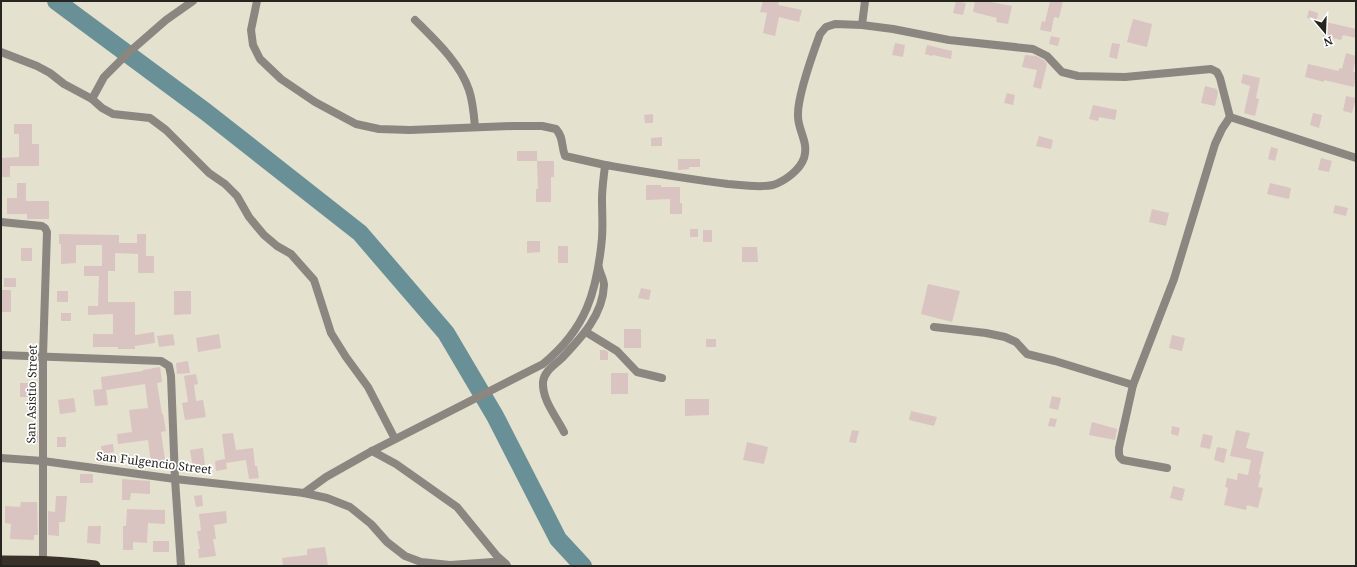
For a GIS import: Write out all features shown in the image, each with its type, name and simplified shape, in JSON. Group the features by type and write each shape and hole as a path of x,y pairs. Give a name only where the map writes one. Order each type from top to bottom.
{"highway":[{"path":"1,561 43,561 77,563 95,566"}],"street":[{"path":"92,99 104,77 127,54 160,25 193,1"},
{"path":"257,1 251,30 252,45 260,59 281,79 315,102 356,124 379,129 417,130 513,126 542,126 556,128 562,139 565,156 605,165 692,180 745,185 771,185 784,181 798,167 804,158 804,139 798,116 802,92 820,34 826,27 835,24 862,25 893,29 949,40 1033,49 1047,56 1062,72 1078,76 1125,77 1211,69 1217,72 1220,78 1230,117 1215,144 1174,279 1134,385 1119,454 1123,460 1167,468"},
{"path":"862,25 864,1"},
{"path":"415,20 442,48 463,76 472,102 475,127"},
{"path":"1,52 37,66 50,73 64,84 92,99 102,108 114,114 150,118 166,130 209,173 225,184 237,196 249,217 264,235 277,246 291,254 314,280 331,333 368,387 399,438"},
{"path":"1230,117 1356,158"},
{"path":"304,493 326,477 372,451 543,364 556,353 566,342 582,318 592,296 602,238 602,196 605,165"},
{"name":"San Asistio Street","path":"1,222 42,226 45,228 48,238 43,356 43,561"},
{"path":"564,432 548,403 544,381 545,375 586,332 596,317 603,295 604,284 598,267"},
{"path":"934,327 986,333 1005,337 1016,342 1027,354 1056,361 1134,385"},
{"path":"586,332 617,351 637,372 662,378"},
{"path":"1,354 161,361 169,366 172,376 181,566"},
{"path":"372,451 396,464 457,507 507,566"},
{"name":"San Fulgencio Street","path":"1,458 43,461 176,479 304,493 327,498 350,507 371,524 387,542 405,556 421,562 450,565 493,562 507,566"}],"building":[{"path":"763,1 775,1 779,2 778,5 802,10 799,22 779,17 775,36 763,33 767,13 760,12"},
{"path":"956,1 966,3 963,15 953,13"},
{"path":"975,1 985,1 1012,6 1008,24 996,22 997,18 973,12"},
{"path":"1050,1 1063,1 1059,18 1054,17 1051,32 1040,30 1042,21 1045,22"},
{"path":"1309,10 1318,13 1317,20 1307,18"},
{"path":"1133,19 1152,24 1147,47 1127,42"},
{"path":"1326,22 1356,29 1356,38 1343,35 1341,40 1323,36"},
{"path":"1051,36 1060,38 1058,46 1049,44"},
{"path":"895,43 905,45 903,57 892,55"},
{"path":"1112,43 1120,44 1117,59 1109,57"},
{"path":"927,45 952,51 951,59 925,54"},
{"path":"1346,53 1356,56 1353,72 1356,72 1354,87 1305,77 1308,64 1339,71 1339,68 1342,69"},
{"path":"1025,55 1036,56 1044,60 1047,64 1041,89 1033,87 1037,70 1022,67"},
{"path":"1243,74 1260,78 1256,98 1259,99 1255,116 1244,113 1250,86 1241,83"},
{"path":"1205,86 1217,89 1218,93 1215,106 1201,103"},
{"path":"1007,93 1015,95 1013,105 1004,103"},
{"path":"1346,96 1356,98 1352,113 1343,111"},
{"path":"1093,105 1117,110 1115,120 1099,117 1098,121 1089,119"},
{"path":"1313,113 1322,115 1319,128 1310,125"},
{"path":"653,114 653,123 645,123 644,115"},
{"path":"14,124 32,124 32,144 39,144 39,166 10,166 10,177 1,177 1,158 19,157 19,134 14,134"},
{"path":"1039,136 1053,140 1051,149 1036,146"},
{"path":"662,137 662,146 651,146 651,138"},
{"path":"1271,147 1278,149 1275,161 1268,159"},
{"path":"517,151 537,151 537,161 517,161"},
{"path":"1321,158 1332,161 1329,172 1318,170"},
{"path":"678,159 700,159 700,167 689,167 689,169 678,170"},
{"path":"537,161 554,161 554,177 551,177 551,202 536,202 536,189 538,189"},
{"path":"17,183 26,183 26,201 49,201 49,219 27,219 27,214 7,214 7,198 17,198"},
{"path":"1270,183 1291,188 1289,199 1267,194"},
{"path":"646,185 680,187 682,214 670,214 670,199 646,200"},
{"path":"1335,205 1348,208 1346,216 1333,213"},
{"path":"1152,209 1169,213 1166,226 1149,222"},
{"path":"690,229 698,229 698,237 690,237"},
{"path":"703,230 712,230 712,242 703,242"},
{"path":"59,234 119,235 119,243 137,243 137,234 146,234 146,256 154,256 154,273 138,273 138,254 115,253 115,271 108,271 108,302 135,302 135,335 154,332 155,343 135,346 135,349 93,347 93,334 113,334 113,314 88,315 88,306 98,306 99,276 84,276 84,266 102,266 102,245 76,245 76,263 61,264 61,244 59,244"},
{"path":"527,241 540,241 540,252 527,253"},
{"path":"558,246 568,246 568,263 558,263"},
{"path":"742,247 757,247 758,262 742,262"},
{"path":"21,248 32,248 32,261 21,261"},
{"path":"4,278 16,278 16,287 4,287"},
{"path":"928,284 960,291 952,322 921,314"},
{"path":"641,288 651,290 649,300 638,298"},
{"path":"1,290 11,290 11,312 1,312"},
{"path":"57,291 68,291 68,302 57,302"},
{"path":"174,291 191,291 191,314 174,315"},
{"path":"61,313 71,313 71,321 61,321"},
{"path":"624,329 641,329 641,348 624,348"},
{"path":"173,334 175,345 159,347 157,336"},
{"path":"219,334 221,348 198,352 196,338"},
{"path":"1172,335 1185,338 1182,351 1169,348"},
{"path":"706,339 716,339 716,347 706,347"},
{"path":"600,350 605,350 608,352 608,360 600,360"},
{"path":"188,361 190,373 177,374 176,363"},
{"path":"160,367 162,382 157,383 166,431 161,432 165,460 151,462 148,440 118,444 117,434 132,432 129,410 148,408 145,384 106,390 108,405 95,406 93,390 102,389 101,377"},
{"path":"611,373 628,373 628,394 611,394"},
{"path":"196,374 198,384 194,385 196,401 203,400 206,417 185,420 182,403 188,402 184,376"},
{"path":"20,383 35,383 35,397 20,397"},
{"path":"1052,396 1061,398 1058,410 1049,408"},
{"path":"74,398 76,412 60,414 58,400"},
{"path":"685,399 709,399 709,415 685,416"},
{"path":"911,411 937,417 934,426 909,420"},
{"path":"1050,418 1057,419 1055,427 1048,426"},
{"path":"1092,422 1117,429 1115,440 1089,435"},
{"path":"1172,426 1180,428 1178,436 1171,434"},
{"path":"29,430 38,431 38,442 29,442"},
{"path":"852,430 859,431 856,443 849,442"},
{"path":"1236,430 1250,433 1246,448 1264,452 1259,474 1261,475 1258,487 1263,488 1258,508 1247,505 1246,510 1224,505 1228,488 1225,487 1227,478 1237,480 1238,473 1248,475 1251,460 1230,456"},
{"path":"233,433 236,450 253,448 255,466 257,466 259,478 249,479 246,460 226,463 227,469 216,471 215,461 225,459 222,434"},
{"path":"1203,434 1213,436 1210,449 1200,447"},
{"path":"57,437 66,437 66,447 57,447"},
{"path":"747,442 768,447 764,464 743,460"},
{"path":"113,444 114,452 102,454 101,446"},
{"path":"1217,447 1227,449 1224,463 1214,460"},
{"path":"203,448 205,466 193,468 190,450"},
{"path":"80,474 93,474 93,483 80,483"},
{"path":"122,479 150,481 150,494 131,493 130,500 122,500"},
{"path":"1173,486 1185,489 1182,501 1170,498"},
{"path":"202,495 203,506 196,507 194,496"},
{"path":"56,496 67,496 65,522 59,522 59,536 48,535 48,511 55,512"},
{"path":"21,502 37,502 38,535 34,535 34,540 10,539 11,524 5,523 5,506 20,507"},
{"path":"127,509 165,510 165,524 148,523 147,543 133,542 133,550 123,550 123,526 126,526"},
{"path":"226,511 227,523 214,525 216,539 213,539 216,556 199,558 198,549 200,549 197,531 201,531 199,514"},
{"path":"88,526 101,526 100,544 87,543"},
{"path":"153,541 169,541 169,552 153,552"},
{"path":"325,547 328,566 283,566 282,558 307,555 307,549"}],"waterway":[{"path":"56,1 206,112 360,233 446,333 495,416 558,539 583,566"}]}
